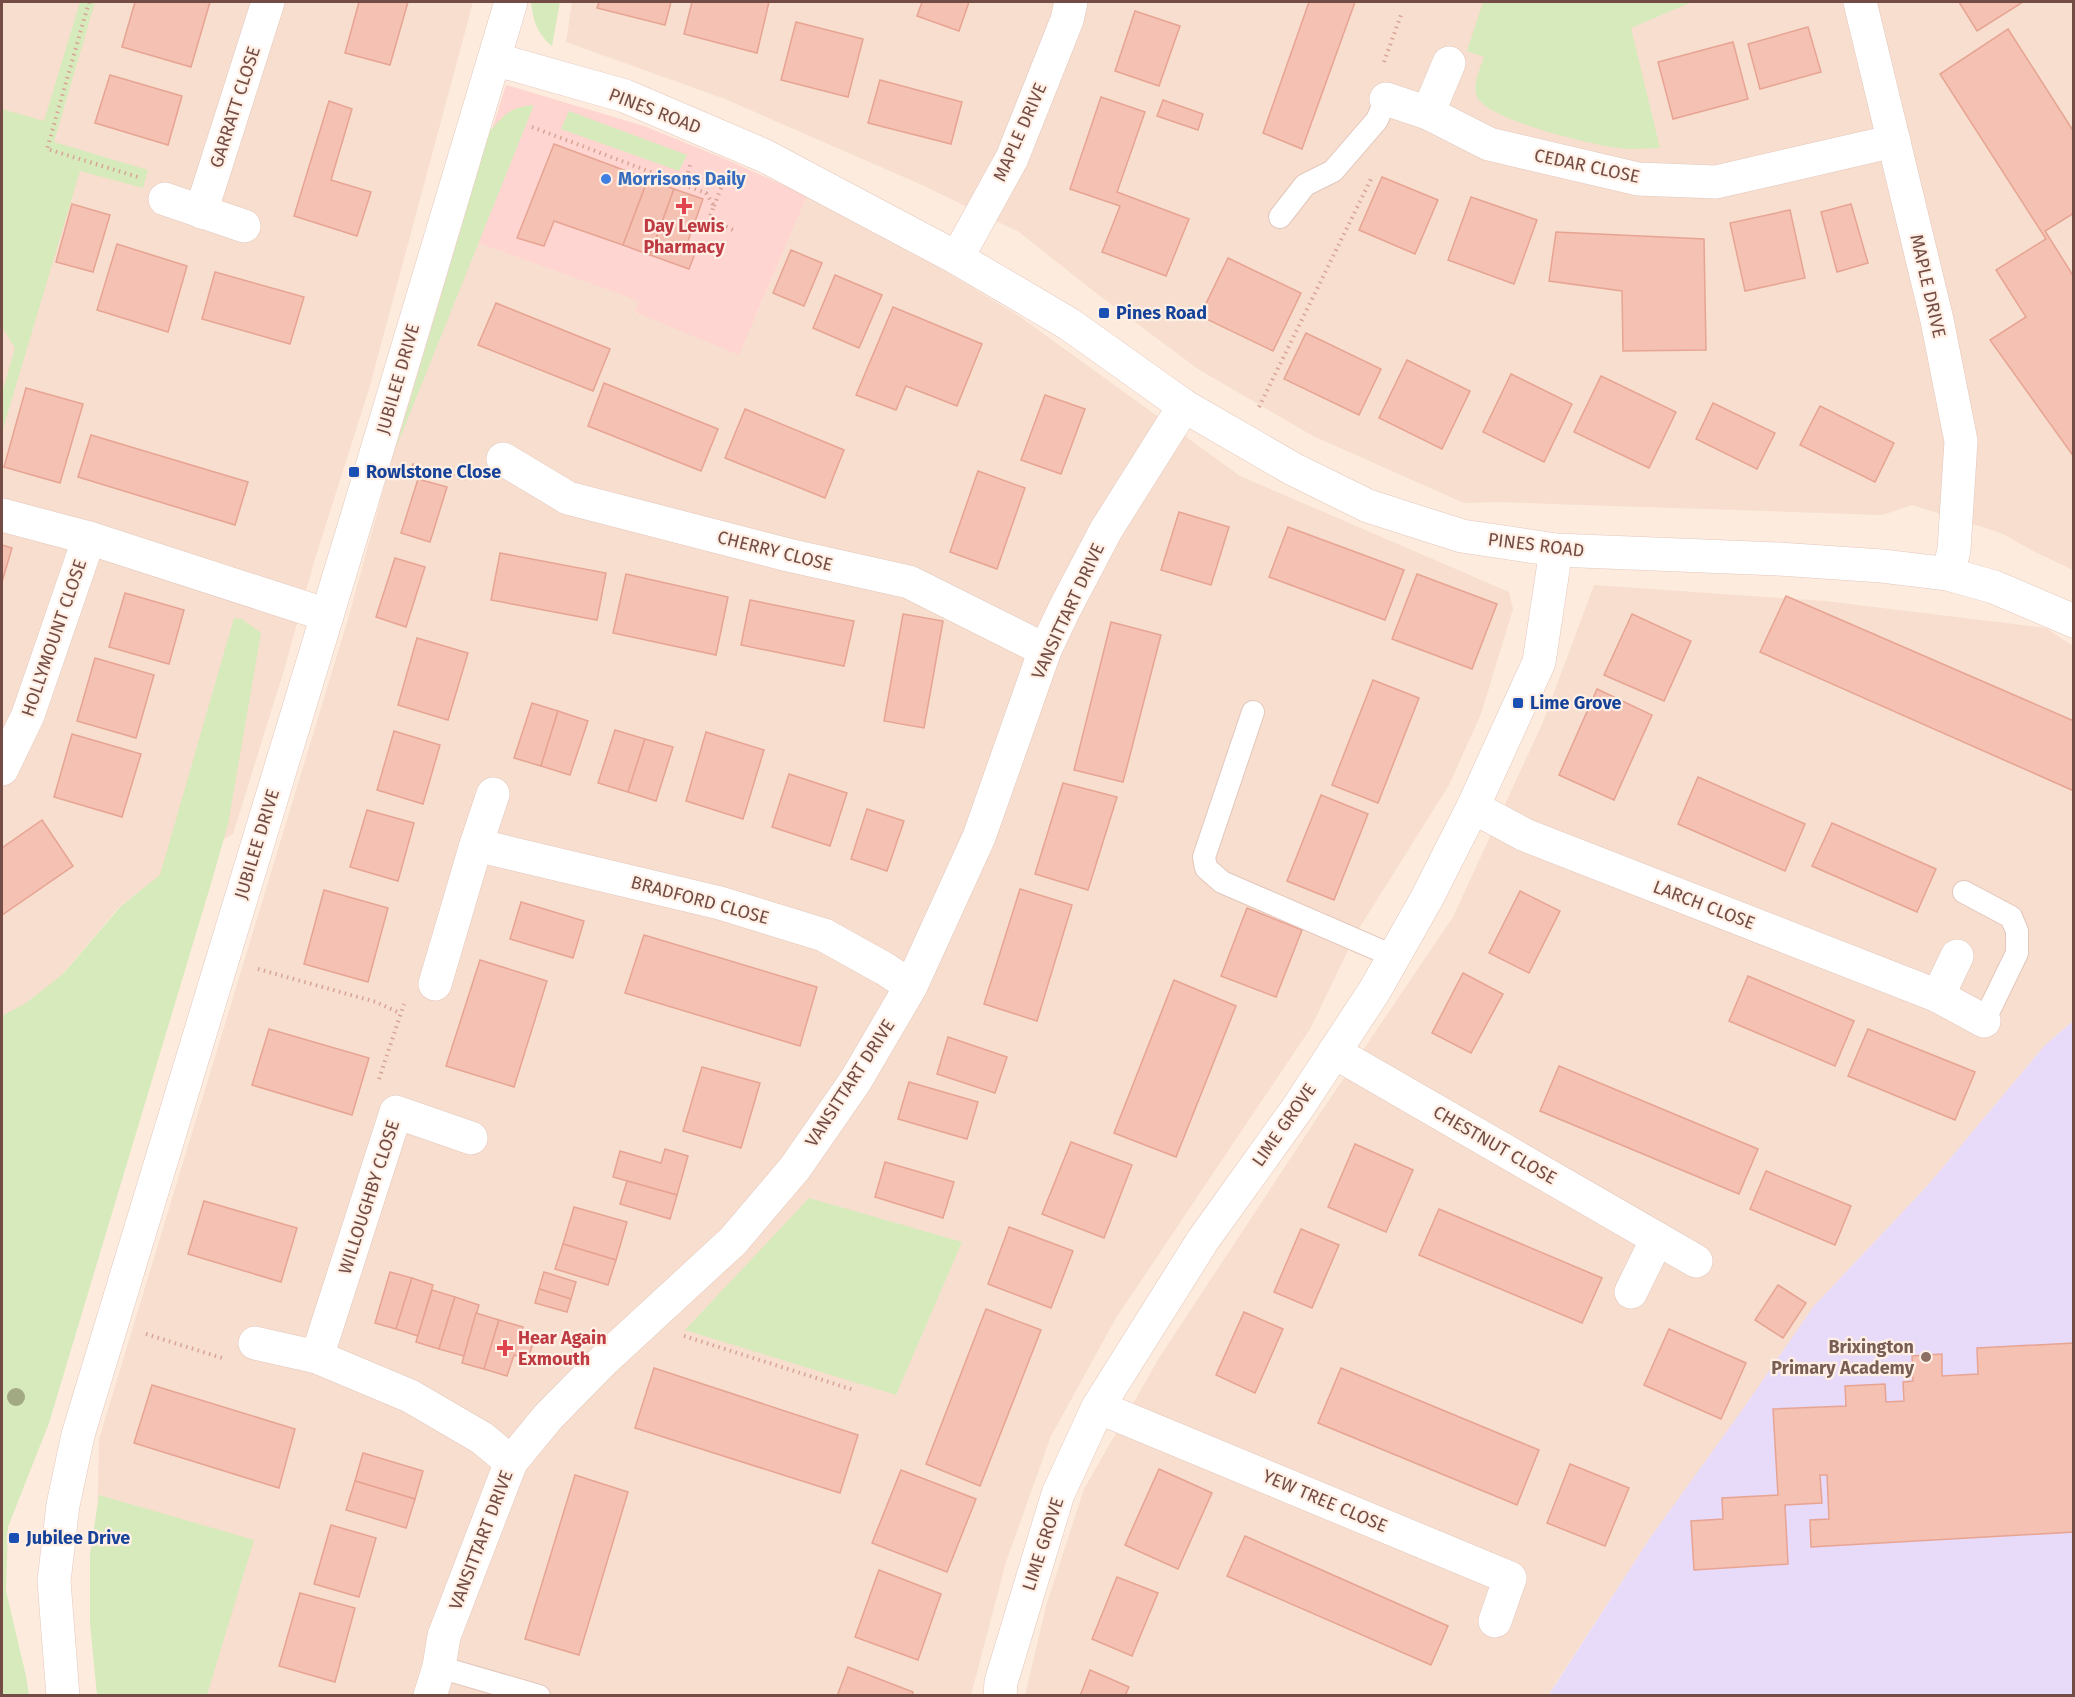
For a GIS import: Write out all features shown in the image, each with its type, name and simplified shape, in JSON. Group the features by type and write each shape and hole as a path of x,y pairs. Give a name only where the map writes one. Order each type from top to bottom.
{"street":[{"name":"GARRATT CLOSE","path":"201,212 268,2"},
{"name":"JUBILEE DRIVE","path":"63,1695 54,1581 63,1505 78,1435 511,2"},
{"name":"MAPLE DRIVE","path":"957,258 1012,158 1067,20 1071,2"},
{"name":"MAPLE DRIVE","path":"1860,2 1937,320 1961,441 1954,550 1948,573"},
{"name":"PINES ROAD","path":"494,60 625,96 765,156 957,258 1069,324 1184,406 1293,469 1368,506 1462,536 1556,550 1882,566 1948,573 1994,588 2073,621"},
{"path":"1428,113 1449,63"},
{"name":"CEDAR CLOSE","path":"1386,99 1428,113 1489,144 1638,179 1716,182 1894,141"},
{"path":"165,199 244,225"},
{"name":"VANSITTART DRIVE","path":"434,1681 444,1635 511,1462 548,1417 605,1359 733,1241 795,1168 856,1080 911,987 979,837 1045,651 1106,530 1184,406"},
{"name":"CHERRY CLOSE","path":"502,459 568,498 788,555 909,582 1045,651"},
{"path":"2,515 89,538 327,615"},
{"name":"HOLLYMOUNT CLOSE","path":"2,769 28,715 89,538"},
{"name":"LIME GROVE","path":"1000,1695 1001,1682 1058,1494 1098,1407 1203,1240 1297,1109 1375,990 1427,898 1473,807 1539,662 1556,550"},
{"path":"435,984 493,794"},
{"name":"LARCH CLOSE","path":"1473,807 1524,835 1938,996 1984,1021"},
{"name":"BRADFORD CLOSE","path":"476,845 720,903 824,934 885,969 911,987"},
{"path":"1938,996 1958,956"},
{"name":"CHESTNUT CLOSE","path":"1334,1052 1696,1261"},
{"name":"WILLOUGHBY CLOSE","path":"317,1357 396,1112 471,1138"},
{"path":"1631,1292 1657,1239"},
{"path":"255,1343 317,1357 410,1396 482,1438 511,1462"},
{"name":"YEW TREE CLOSE","path":"1098,1407 1510,1578 1495,1621"}],"lane":[{"path":"1280,217 1305,185 1333,171 1377,120 1386,99"},
{"path":"1253,712 1204,857 1206,867 1222,882 1393,956"},
{"path":"1964,892 2010,917 2017,931 2017,953 1984,1021"},
{"path":"434,1681 539,1695"}],"path":[{"path":"89,2 47,149 151,181 165,199"},
{"path":"1386,99 1378,77 1401,15"},
{"path":"532,127 706,193 714,206"},
{"path":"685,184 691,164"},
{"path":"728,169 709,219 733,230"},
{"path":"1241,439 1377,169"},
{"path":"404,462 434,472"},
{"path":"222,960 376,1002 400,1013"},
{"path":"659,1310 680,1335 854,1390"},
{"path":"147,1334 215,1356"}],"shaded area":[{"path":"2,2 473,2 369,389 314,562 284,670 233,834 163,874 119,907 61,976 20,1010 2,1018"},
{"path":"572,2 2073,2 2073,570 2001,533 1912,505 1882,515 1498,502 1464,503 1313,436 1198,369 1019,232 922,185 725,99 566,42"},
{"path":"506,85 644,126 807,196 739,355 635,312 639,301 459,236"},
{"path":"807,196 910,250 1019,316 1240,476 1509,592 1513,609 1481,714 1449,785 1358,930 1310,1029 1116,1318 1051,1436 1006,1562 971,1695 104,1696 95,1612 99,1439 348,619 394,451 459,236 640,301 635,313 755,318"},
{"path":"1594,585 1825,601 2046,628 2073,646 2073,1021 2045,1045 1928,1185 1813,1307 1746,1406 1650,1538 1548,1695 1025,1696 1046,1606 1084,1489 1159,1358 1453,917 1543,722"},
{"name":"Brixington Primary Academy","path":"2073,1021 2073,1695 1548,1696 1650,1538 1813,1307 1928,1185 2045,1045"}],"green space":[{"path":"80,2 95,2 54,142 148,170 143,188 80,171 2,432 2,393 15,348 2,327 2,109 44,121"},
{"path":"531,2 560,2 552,46 537,26"},
{"path":"1483,2 1692,2 1631,28 1660,148 1623,149 1587,142 1542,130 1485,106 1477,97 1475,87 1484,57 1467,51"},
{"path":"534,105 396,448 490,131 509,112"},
{"path":"569,111 687,155 679,171 561,129"},
{"path":"234,618 242,619 261,633 228,824 49,1423 8,1527 6,1591 29,1695 2,1695 2,1016 26,1003 63,974 120,907 160,875"},
{"path":"809,1198 962,1242 896,1395 685,1330"},
{"path":"99,1495 254,1540 207,1695 97,1695 90,1624 90,1555"}],"building":[{"path":"135,2 210,2 191,67 122,47"},
{"path":"359,2 408,2 390,65 345,53"},
{"path":"599,2 671,2 665,25 597,8"},
{"path":"692,2 769,2 757,53 684,34"},
{"path":"922,2 969,2 959,31 917,16"},
{"path":"1309,2 1355,2 1302,149 1263,133"},
{"path":"1959,2 2023,2 1977,31"},
{"path":"1135,11 1180,26 1159,86 1115,71"},
{"path":"796,22 863,39 848,97 781,80"},
{"path":"1808,27 1821,72 1760,89 1748,44"},
{"path":"2008,29 2074,132 2074,213 2045,231 2074,277 2074,457 1990,340 2026,317 1996,270 2046,239 1940,74"},
{"path":"1733,42 1748,99 1673,119 1658,62"},
{"path":"110,75 182,96 168,145 95,123"},
{"path":"880,80 962,102 951,144 868,123"},
{"path":"1101,97 1145,112 1117,192 1189,219 1166,276 1102,252 1120,206 1070,189"},
{"path":"1163,100 1203,114 1198,130 1157,116"},
{"path":"329,101 352,109 331,180 371,192 357,236 294,216"},
{"path":"554,144 648,179 623,245 554,221 544,246 517,238"},
{"path":"1382,177 1438,200 1415,254 1359,230"},
{"path":"648,179 674,189 650,255 623,245"},
{"path":"674,189 703,199 687,244 697,248 689,269 650,255"},
{"path":"1471,197 1537,220 1514,284 1448,260"},
{"path":"72,204 110,215 93,272 56,262"},
{"path":"1851,204 1868,263 1837,272 1821,212"},
{"path":"1790,210 1805,278 1745,291 1730,223"},
{"path":"1556,232 1704,239 1706,350 1623,351 1622,291 1549,281"},
{"path":"117,244 187,266 168,332 97,310"},
{"path":"791,250 822,263 804,306 773,293"},
{"path":"1228,258 1301,293 1273,351 1200,316"},
{"path":"215,272 304,297 290,344 202,319"},
{"path":"835,275 882,295 859,348 813,328"},
{"path":"496,303 610,349 593,391 478,345"},
{"path":"893,307 982,344 957,406 906,386 896,410 856,395"},
{"path":"1306,333 1381,369 1359,415 1284,379"},
{"path":"1407,360 1470,391 1442,449 1379,418"},
{"path":"1511,374 1572,404 1544,462 1483,432"},
{"path":"1601,376 1676,412 1649,468 1574,432"},
{"path":"604,383 718,429 701,471 588,426"},
{"path":"26,388 83,404 60,483 4,467"},
{"path":"1045,395 1085,409 1061,474 1021,460"},
{"path":"1713,403 1775,433 1757,469 1696,439"},
{"path":"1820,406 1894,443 1875,482 1800,445"},
{"path":"745,409 844,450 825,498 725,458"},
{"path":"91,435 248,482 235,525 78,477"},
{"path":"978,471 1025,488 997,569 950,552"},
{"path":"418,479 447,487 430,542 401,533"},
{"path":"1179,512 1229,527 1211,585 1161,570"},
{"path":"1288,527 1404,570 1385,620 1269,577"},
{"path":"2,545 12,548 2,582"},
{"path":"500,553 606,573 597,620 491,600"},
{"path":"395,558 425,567 406,627 376,617"},
{"path":"626,574 728,597 716,655 613,633"},
{"path":"1417,574 1497,604 1472,669 1392,639"},
{"path":"125,593 184,610 169,664 109,647"},
{"path":"1786,596 2074,721 2074,791 1760,652"},
{"path":"750,600 854,621 844,666 741,645"},
{"path":"903,614 943,621 924,728 884,721"},
{"path":"1632,614 1691,641 1664,701 1604,675"},
{"path":"1111,622 1161,635 1123,782 1074,770"},
{"path":"417,638 468,653 448,720 398,705"},
{"path":"95,658 154,675 136,738 77,721"},
{"path":"1373,680 1419,698 1378,803 1332,785"},
{"path":"1597,689 1652,715 1614,800 1559,775"},
{"path":"532,703 558,711 541,766 514,758"},
{"path":"558,711 588,721 570,775 541,766"},
{"path":"615,730 645,739 628,792 598,783"},
{"path":"394,731 440,745 423,804 377,790"},
{"path":"706,732 764,750 743,819 686,801"},
{"path":"72,734 141,754 122,817 54,797"},
{"path":"645,739 673,747 656,801 628,792"},
{"path":"789,774 847,793 830,846 772,827"},
{"path":"1698,777 1805,824 1785,871 1678,824"},
{"path":"1063,783 1117,797 1088,890 1035,874"},
{"path":"1321,795 1368,814 1334,900 1287,881"},
{"path":"867,809 904,821 887,871 851,859"},
{"path":"367,810 414,823 398,881 350,867"},
{"path":"42,820 73,866 2,915 2,848"},
{"path":"1832,823 1936,869 1917,912 1812,866"},
{"path":"1020,889 1072,905 1037,1021 984,1004"},
{"path":"324,890 388,908 368,982 304,964"},
{"path":"1520,891 1560,911 1529,973 1489,953"},
{"path":"521,902 584,921 573,958 510,939"},
{"path":"1247,908 1302,930 1276,997 1221,976"},
{"path":"644,935 817,987 800,1046 625,993"},
{"path":"480,960 547,981 514,1087 446,1066"},
{"path":"1463,973 1503,994 1471,1053 1432,1033"},
{"path":"1748,976 1854,1021 1835,1066 1729,1021"},
{"path":"1174,980 1236,1006 1176,1157 1114,1133"},
{"path":"269,1029 369,1058 352,1115 252,1085"},
{"path":"1868,1029 1975,1072 1955,1120 1848,1076"},
{"path":"948,1037 1007,1057 995,1093 937,1074"},
{"path":"1559,1066 1758,1149 1739,1194 1540,1111"},
{"path":"702,1067 760,1083 741,1148 683,1131"},
{"path":"909,1082 978,1102 967,1139 898,1119"},
{"path":"1071,1142 1132,1165 1104,1238 1042,1214"},
{"path":"1355,1144 1413,1170 1386,1232 1328,1207"},
{"path":"665,1149 688,1156 677,1195 613,1177 620,1151 661,1163"},
{"path":"885,1162 954,1182 943,1218 875,1197"},
{"path":"1766,1171 1851,1206 1835,1245 1750,1209"},
{"path":"627,1181 677,1195 670,1219 620,1204"},
{"path":"204,1201 297,1228 281,1282 188,1254"},
{"path":"574,1207 627,1222 616,1260 563,1244"},
{"path":"1439,1209 1602,1278 1582,1323 1419,1255"},
{"path":"1009,1227 1073,1251 1051,1308 988,1284"},
{"path":"1301,1229 1339,1245 1312,1308 1274,1292"},
{"path":"563,1244 616,1260 608,1285 555,1269"},
{"path":"390,1272 412,1278 396,1329 375,1323"},
{"path":"544,1272 576,1282 571,1299 539,1289"},
{"path":"412,1278 433,1285 418,1336 396,1329"},
{"path":"1778,1285 1806,1303 1783,1338 1755,1320"},
{"path":"539,1289 571,1299 567,1312 535,1303"},
{"path":"432,1290 455,1297 439,1349 416,1342"},
{"path":"455,1297 479,1305 464,1356 439,1349"},
{"path":"986,1309 1041,1330 980,1486 926,1464"},
{"path":"1244,1312 1283,1329 1255,1393 1216,1375"},
{"path":"476,1313 499,1320 484,1369 462,1363"},
{"path":"499,1320 523,1327 520,1335 534,1340 528,1359 514,1355 507,1376 484,1369"},
{"path":"1669,1329 1746,1363 1721,1419 1644,1385"},
{"path":"2074,1343 2074,1532 1811,1547 1810,1520 1829,1519 1827,1475 1820,1475 1822,1503 1785,1505 1788,1564 1694,1570 1691,1521 1723,1519 1722,1498 1778,1495 1773,1409 1846,1406 1845,1386 1885,1384 1886,1402 1904,1401 1903,1382 1913,1381 1912,1356 1942,1354 1942,1376 1978,1374 1977,1348"},
{"path":"654,1368 858,1435 840,1493 635,1428"},
{"path":"1341,1368 1539,1450 1517,1505 1318,1423"},
{"path":"152,1385 295,1429 279,1488 134,1443"},
{"path":"363,1453 423,1471 415,1499 355,1481"},
{"path":"1570,1464 1629,1488 1605,1546 1547,1523"},
{"path":"1159,1469 1212,1493 1178,1569 1125,1545"},
{"path":"901,1470 976,1499 947,1572 872,1543"},
{"path":"575,1475 628,1492 579,1655 525,1639"},
{"path":"355,1481 415,1499 406,1528 346,1510"},
{"path":"331,1525 376,1538 359,1597 314,1584"},
{"path":"1245,1536 1448,1626 1431,1665 1227,1576"},
{"path":"879,1570 941,1594 918,1660 855,1637"},
{"path":"1117,1577 1158,1593 1132,1656 1092,1639"},
{"path":"300,1593 355,1608 335,1682 279,1666"},
{"path":"848,1667 913,1692 912,1696 837,1696"},
{"path":"1090,1670 1129,1687 1125,1696 1080,1696"}],"place":[{"name":"Morrisons Daily","path":"606,179"},
{"name":"Day Lewis Pharmacy","path":"684,206"},
{"name":"Pines Road","path":"1104,313"},
{"name":"Rowlstone Close","path":"354,472"},
{"name":"Lime Grove","path":"1518,703"},
{"name":"Hear Again Exmouth","path":"505,1348"},
{"name":"Brixington Primary Academy","path":"1926,1357"},
{"name":"Jubilee Drive","path":"14,1538"}]}
